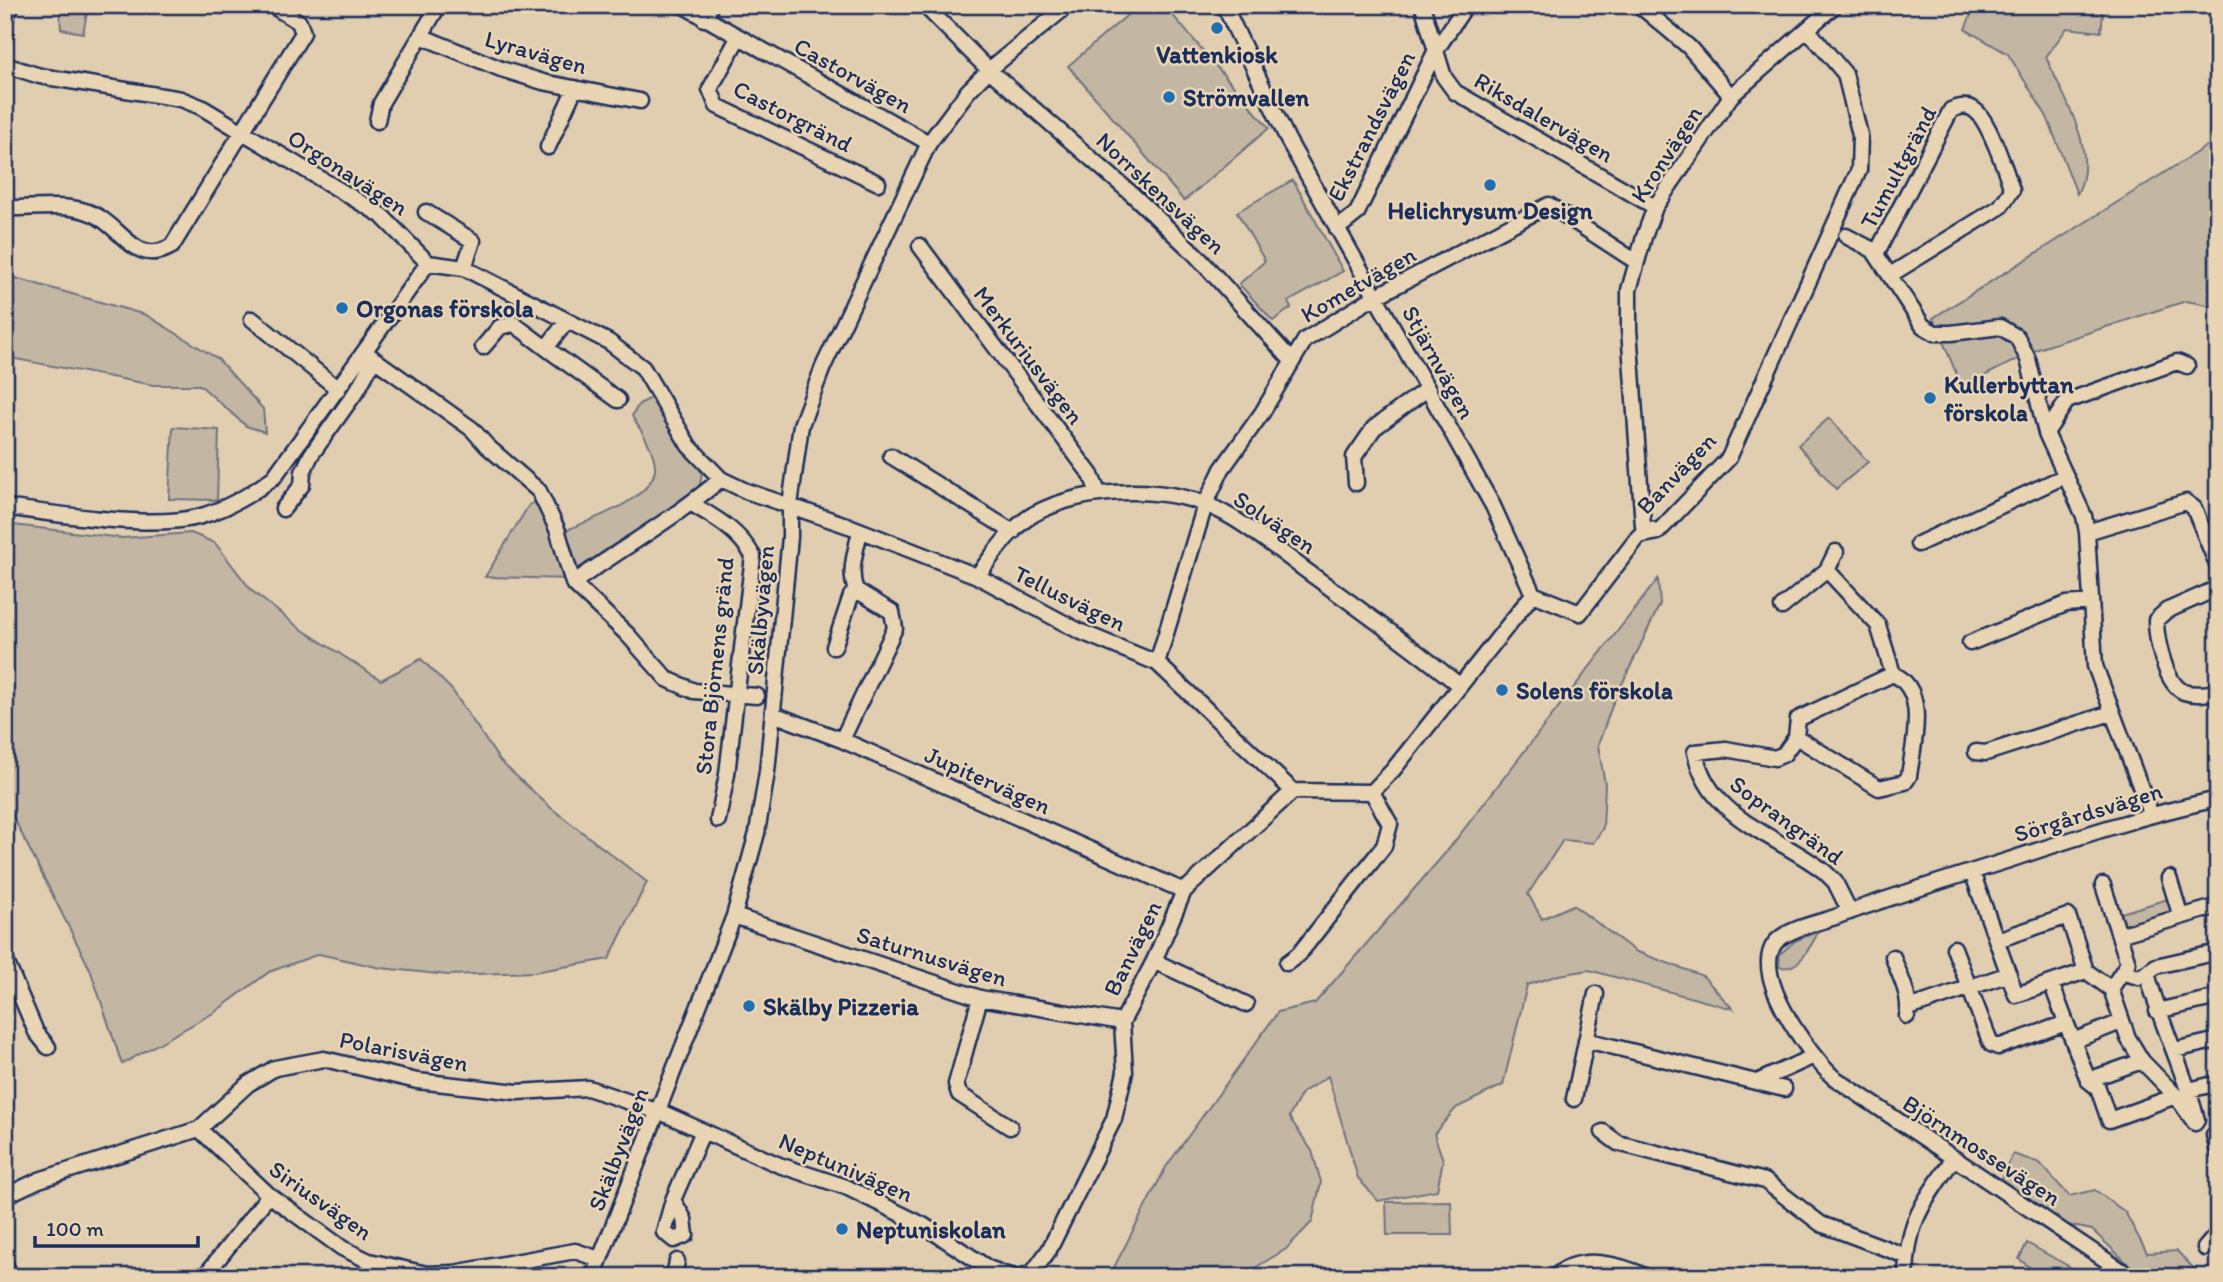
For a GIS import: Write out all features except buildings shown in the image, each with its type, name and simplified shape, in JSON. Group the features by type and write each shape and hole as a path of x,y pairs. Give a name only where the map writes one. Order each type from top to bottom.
{"street":[{"path":"5,19 12,5"},
{"path":"5,208 66,208 94,214 143,253 160,253 172,246 189,223 303,33 299,22 271,5"},
{"path":"377,121 381,103 423,37 439,5"},
{"name":"Castorvägen","path":"682,5 929,143"},
{"path":"704,19 710,5"},
{"name":"Norrskensvägen","path":"924,5 989,70 1133,195 1195,254 1292,361"},
{"name":"Skälbyvägen","path":"593,1277 734,916 757,833 773,714 790,537 790,505 801,425 818,379 929,143 968,91 989,70 1068,5"},
{"name":"Stjärnvägen","path":"1224,5 1288,140 1493,506 1532,594"},
{"name":"Riksdalervägen","path":"1422,5 1444,77 1455,92 1655,207"},
{"name":"Ekstrandsvägen","path":"1337,229 1357,213 1435,52 1466,5"},
{"path":"1639,5 1689,47 1731,96"},
{"name":"Kronvägen","path":"1658,532 1643,526 1629,328 1629,289 1635,261 1655,207 1731,96 1835,5"},
{"name":"Banvägen","path":"1532,594 1580,613 1639,536 1658,532 1729,458 1778,345 1856,183 1859,170 1860,135 1846,74 1808,30"},
{"name":"Lyravägen","path":"423,37 501,69 640,101"},
{"name":"Castorgränd","path":"738,38 710,89 717,106 878,183"},
{"name":"Orgonavägen","path":"5,65 40,76 181,99 201,107 381,215 428,263"},
{"path":"548,147 575,88"},
{"name":"Tumultgränd","path":"1876,254 1951,110 1960,106 1971,107 1978,113 2000,157 2012,190 2000,207 1891,275"},
{"name":"Kometvägen","path":"1157,663 1205,505 1222,469 1262,413 1305,340 1377,297 1549,205 1635,261"},
{"path":"426,212 473,242 464,268"},
{"name":"Tumultgränd","path":"1846,236 1876,254 1911,312 1923,326 1935,333 2000,327 2017,337 2028,359 2046,433 2087,532 2095,666 2151,815"},
{"name":"Merkuriusvägen","path":"920,246 1091,475 1098,492"},
{"path":"283,509 302,485 303,472 311,455 358,388 370,356 428,263 464,268 608,342 643,368 689,446 721,478 746,491 790,505"},
{"path":"252,319 338,389"},
{"path":"546,348 567,321"},
{"path":"483,347 500,327 514,324 618,400"},
{"path":"5,507 135,521 196,518 248,496 274,477 338,389 370,356"},
{"path":"370,356 472,429 487,446 539,491 557,529 573,583 675,685 736,697 757,696"},
{"path":"2046,433 2067,401 2177,362 2187,366"},
{"path":"1356,482 1354,457 1374,428 1427,388"},
{"path":"891,456 1013,532"},
{"path":"1918,544 2065,476"},
{"path":"573,583 636,538 692,504 721,478"},
{"name":"Solvägen","path":"978,576 1013,532 1033,515 1098,492 1162,495 1223,512 1363,611 1459,685"},
{"path":"2087,532 2186,502 2194,508 2218,567"},
{"name":"Stora Björnens gränd","path":"692,504 736,531 753,556 718,820"},
{"name":"Tellusvägen","path":"790,505 978,576 1079,631 1157,663 1293,791"},
{"path":"842,740 895,628 892,612 856,590 852,578 860,531"},
{"path":"1782,607 1827,570 1836,552"},
{"path":"1796,737 1879,788 1905,782 1909,776 1916,723 1912,692 1903,678 1892,674 1878,625 1827,570"},
{"path":"2218,588 2166,611 2156,620 2156,639 2171,680 2178,689 2196,694 2218,692"},
{"path":"834,647 851,596 856,590"},
{"path":"1293,791 1372,792 1393,770 1532,594"},
{"path":"1970,643 2066,604 2091,602"},
{"name":"Soprangränd","path":"1850,912 1835,882 1825,872 1727,810 1712,795 1699,775 1695,752 1726,749 1775,758 1784,754 1796,737 1798,719 1892,674"},
{"path":"1976,752 1986,753 2111,713"},
{"name":"Jupitervägen","path":"773,714 842,740 1184,891"},
{"name":"Banvägen","path":"1027,1274 1075,1203 1114,1119 1125,1072 1122,1022 1154,961 1184,891 1293,791"},
{"path":"1287,963 1299,954 1384,846 1390,824 1372,792"},
{"name":"Sörgårdsvägen","path":"1769,966 1772,951 1782,938 1850,912 2151,815 2218,799"},
{"path":"1972,872 2015,995 2086,971"},
{"path":"2169,878 2180,917"},
{"path":"2103,885 2128,963 2124,973 2111,989"},
{"path":"2119,935 2218,906"},
{"name":"Saturnusvägen","path":"734,916 980,998 1122,1022"},
{"path":"1997,940 2068,916 2086,971 2111,989 2122,1022 2142,1061 2182,1093"},
{"path":"1954,948 1990,1044 1998,1046 2066,1023"},
{"path":"2124,973 2139,977 2156,966 2218,952"},
{"path":"1893,957 1908,1012 2008,974"},
{"path":"5,959 36,1032 48,1047"},
{"path":"1154,961 1246,1004"},
{"name":"Björnmossevägen","path":"1769,966 1788,1018 1812,1056 1833,1077 2131,1277"},
{"path":"2147,973 2157,1011 2174,1050 2182,1093"},
{"path":"2051,983 2088,1080 2098,1088 2109,1120 2182,1093 2218,1083"},
{"path":"1574,1099 1596,994"},
{"path":"2157,1011 2218,997"},
{"path":"980,998 956,1084 959,1094 1010,1127"},
{"path":"2073,1041 2122,1022"},
{"path":"1586,1040 1784,1089"},
{"path":"2174,1050 2218,1040"},
{"path":"1757,1082 1812,1056"},
{"name":"Polarisvägen","path":"5,1196 39,1180 199,1129 248,1084 275,1068 324,1059 417,1081 517,1092 588,1088 656,1111"},
{"path":"2088,1080 2142,1061"},
{"name":"Neptunivägen","path":"656,1111 779,1165 846,1187 923,1225 988,1268 1013,1277"},
{"name":"Siriusvägen","path":"199,1129 270,1195 342,1248 369,1261 427,1274 454,1273 575,1251 600,1259"},
{"path":"673,1200 702,1131"},
{"path":"1603,1132 1618,1143 1765,1181 1821,1224 1906,1256"},
{"path":"2214,1135 2218,1153"},
{"path":"1906,1277 1906,1256 1914,1216 1953,1159"},
{"path":"204,1277 270,1195"},
{"path":"2205,1248 2218,1233"},
{"path":"674,1277 677,1261"},
{"path":"1555,1277 1572,1264 1594,1263 1617,1265 1647,1277"},
{"path":"5,1264 10,1277"}],"shaded area":[{"name":"Strömvallen","path":"1139,5 1164,5 1269,128 1184,201 1068,66"},
{"path":"1975,5 2098,5 2103,14 2101,32 2067,28 2046,57 2082,143 2083,178 2077,194 2047,117 2008,54 1965,29"},
{"path":"63,9 87,13 83,33 61,29 60,14"},
{"path":"2218,139 2218,307 2186,301 2038,349 1962,387 1933,318"},
{"path":"1293,180 1343,271 1288,302 1291,308 1273,321 1239,284 1265,261 1237,212"},
{"path":"5,275 146,315 218,359 263,409 265,432 246,426 200,385 153,385 5,357"},
{"path":"653,397 670,429 702,472 699,490 572,579 485,577 529,505 550,495 567,530 621,506 646,488 653,477 654,458 632,416 639,404"},
{"path":"1829,418 1868,462 1836,489 1798,445"},
{"path":"173,427 219,430 217,500 169,499"},
{"path":"5,524 122,538 191,533 215,543 252,591 298,627 381,680 421,659 452,690 500,761 551,808 647,882 609,959 534,972 448,975 381,968 319,954 269,972 215,1012 122,1064 90,969 5,801"},
{"path":"1658,579 1660,604 1613,703 1598,745 1605,784 1603,828 1593,843 1563,840 1528,894 1542,919 1573,905 1635,951 1703,976 1733,1009 1589,970 1559,975 1527,985 1503,1085 1456,1108 1434,1134 1443,1160 1437,1190 1378,1201 1358,1178 1328,1076 1302,1093 1289,1117 1312,1151 1321,1182 1312,1222 1286,1249 1240,1277 1109,1277 1166,1167 1278,1012 1315,1003 1447,851"},
{"path":"2168,899 2172,916 2126,929 2121,913"},
{"path":"1819,931 1799,962 1786,968 1779,967 1780,954 1795,941"},
{"path":"2013,1154 2040,1163 2069,1196 2095,1190 2125,1212 2147,1253 2177,1251 2202,1277 2142,1277 2092,1230 2068,1225 2001,1179"},
{"path":"1451,1201 1452,1235 1387,1235 1386,1202"},
{"path":"2027,1243 2088,1277 2042,1277 2019,1259"}],"place":[{"name":"Vattenkiosk","path":"1217,28"},
{"name":"Strömvallen","path":"1169,97"},
{"name":"Helichrysum Design","path":"1490,185"},
{"name":"Orgonas förskola","path":"342,308"},
{"name":"Kullerbyttan förskola","path":"1930,398"},
{"name":"Solens förskola","path":"1502,690"},
{"name":"Skälby Pizzeria","path":"749,1006"},
{"name":"Neptuniskolan","path":"842,1229"}]}
